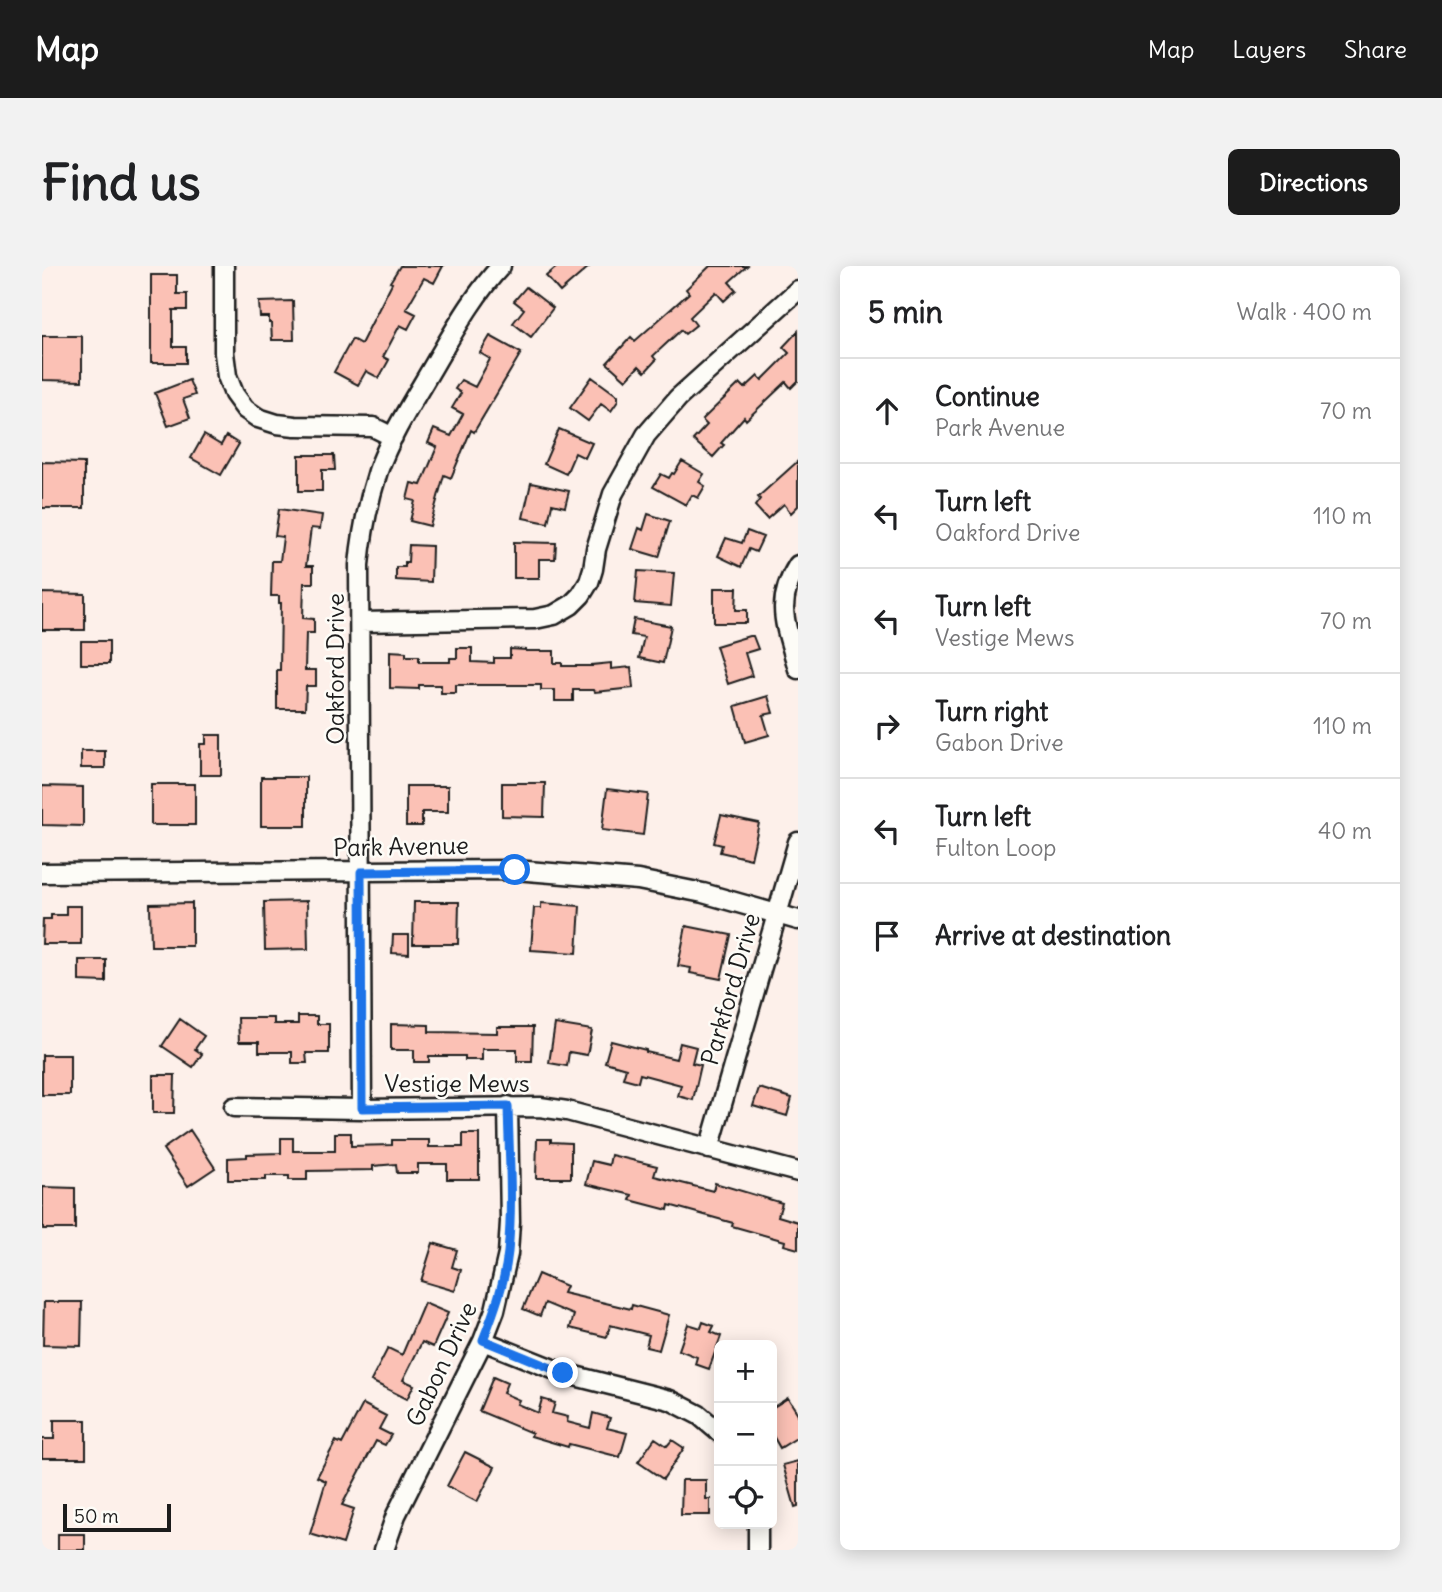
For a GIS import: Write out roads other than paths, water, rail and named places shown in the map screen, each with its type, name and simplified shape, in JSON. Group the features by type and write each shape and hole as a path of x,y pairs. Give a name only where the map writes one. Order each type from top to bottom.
{"street":[{"path":"224,266 224,353 227,376 234,394 245,408 258,418 277,424 373,427 393,437"},
{"name":"Oakford Drive","path":"362,1108 361,538 379,470 393,437 471,303 501,266"},
{"path":"360,622 535,619 554,615 571,605 589,582 613,494 646,435 678,398 797,294"},
{"path":"798,565 784,594 784,613 798,669"},
{"name":"Parkford Drive","path":"709,1149 798,842"},
{"name":"Park Avenue","path":"42,873 515,870 651,883 703,893 798,919"},
{"name":"Gabon Drive","path":"384,1550 396,1516 483,1340 495,1310 508,1254 508,1106"},
{"name":"Vestige Mews","path":"234,1107 540,1107 567,1111 798,1172"},
{"path":"483,1340 563,1373 670,1400 699,1415 714,1428"},
{"path":"758,1529 758,1550"}]}
